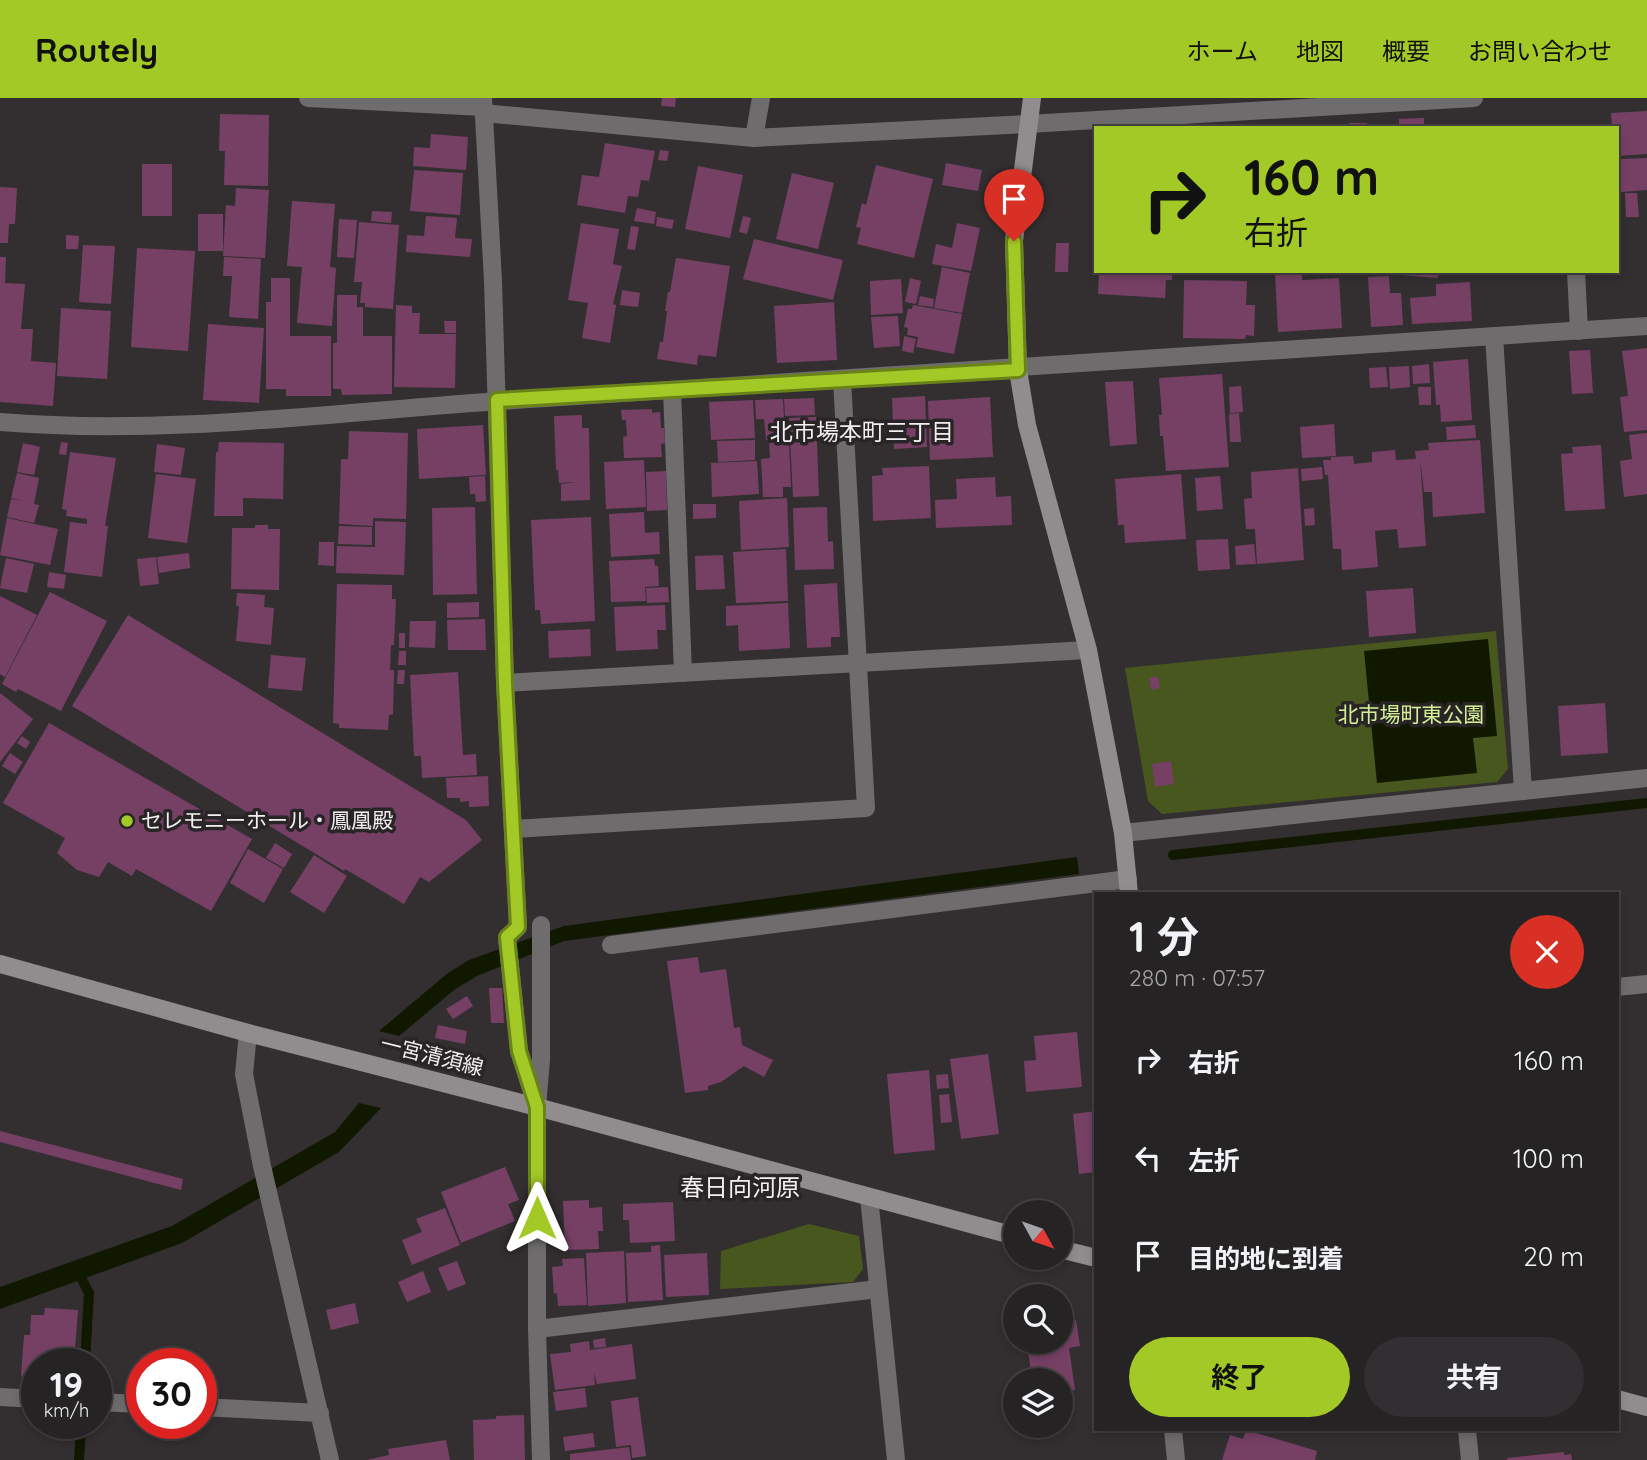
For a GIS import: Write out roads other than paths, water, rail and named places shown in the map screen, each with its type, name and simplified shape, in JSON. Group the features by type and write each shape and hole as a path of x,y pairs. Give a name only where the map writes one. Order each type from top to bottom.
{"main road":[{"path":"1032,98 1014,241 1018,370 1027,425 1088,650 1123,833 1129,886"},
{"name":"一宮清須線","path":"0,964 1003,1233"},
{"path":"1073,1252 1094,1258"},
{"path":"1619,1400 1647,1407"}],"street":[{"path":"308,98 483,106 754,138 1474,98"},
{"path":"754,138 761,98"},
{"path":"483,106 497,400 505,683 518,927 507,937 519,1051 537,1107"},
{"path":"1576,273 1579,331"},
{"path":"0,422 53,426 233,423 497,400 1018,370 1647,326"},
{"path":"1494,336 1523,791"},
{"path":"513,829 866,808 842,380"},
{"path":"672,390 683,673"},
{"path":"505,683 1088,650"},
{"path":"1123,833 1647,778"},
{"path":"611,945 1129,886"},
{"path":"541,925 541,1060 537,1107 537,1329 541,1460"},
{"path":"1619,987 1647,984"},
{"path":"248,1032 244,1074 262,1166 330,1460"},
{"path":"869,1197 896,1460"},
{"path":"537,1329 878,1289"},
{"path":"0,1397 21,1398"},
{"path":"217,1408 320,1413"},
{"path":"1173,1431 1176,1460"},
{"path":"1467,1431 1470,1460"}],"waterway":[{"path":"1173,855 1647,803"},
{"path":"78,1272 89,1293 86,1348"},
{"path":"79,1460 80,1439"}],"place":[{"name":"セレモニーホール・鳳凰殿","path":"127,821"}],"district":[{"name":"北市場本町三丁目","path":"862,432"},
{"name":"春日向河原","path":"740,1188"}],"park label":[{"name":"北市場町東公園","path":"1411,715"}]}
